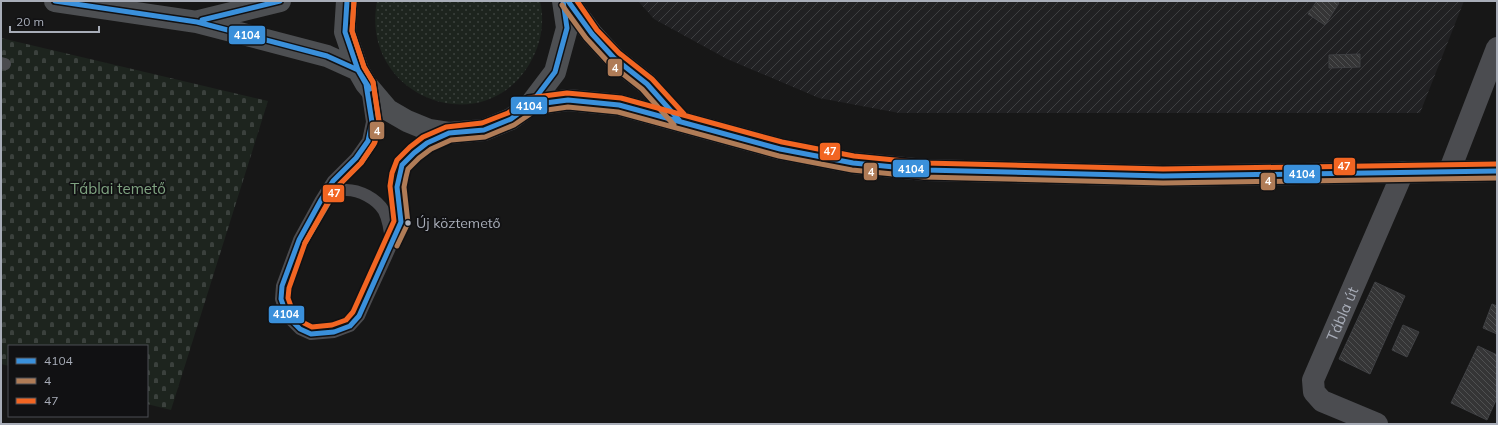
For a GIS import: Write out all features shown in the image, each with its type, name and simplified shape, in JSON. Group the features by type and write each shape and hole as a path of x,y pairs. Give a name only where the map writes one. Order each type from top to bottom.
{"main road":[{"path":"55,1 197,22 327,56 362,77"},
{"path":"197,22 280,1"},
{"path":"348,1 345,32 362,77 388,110 407,121 429,130 448,133 484,130 511,119 530,105 555,72 567,28 563,1"},
{"path":"568,1 592,34 614,58 647,84 681,122"},
{"path":"530,105 568,100 619,105 780,148 853,163 925,170 1163,176 1497,171"}],"street":[{"path":"1449,172 1497,48"},
{"name":"Tábla út","path":"1376,424 1322,401 1314,392 1313,380 1403,172"}],"lane":[{"path":"362,77 372,122 368,141 356,158 333,181 321,200 299,240 282,286 281,299 287,316 300,329 311,334 334,332 350,326 359,316 401,222 396,187 402,165 426,143 448,133"},
{"path":"321,200 333,193 345,190 357,192 377,202 384,211 390,226 391,243"}],"shaded area":[{"path":"638,1 1464,1 1420,113 899,113 819,98 727,59 654,19"}],"green space":[{"path":"377,1 540,1 542,17 541,33 537,48 530,63 509,88 484,101 456,104 429,98 405,84 387,63 376,35"},
{"name":"Táblai temető","path":"1,38 268,101 171,410 148,404 148,345 8,345 8,366 1,364"}],"building":[{"path":"1317,1 1336,1 1339,3 1325,25 1308,14"},
{"path":"1360,54 1360,67 1329,68 1329,55"},
{"path":"1375,282 1405,296 1370,374 1339,359"},
{"path":"1492,304 1497,306 1497,334 1483,328"},
{"path":"1403,325 1419,332 1407,357 1392,350"},
{"path":"1478,346 1497,355 1497,398 1487,420 1451,403"}],"transit line":[{"name":"4104","path":"55,1 197,22 327,56 358,70 366,84 372,122 368,141 356,158 333,181 321,200 299,240 282,286 281,299 287,316 300,329 311,334 334,332 350,326 359,316 401,222 397,187 402,165 427,143 449,133 484,130 511,119 530,105 568,100 619,105 780,149 853,163 925,170 1163,176 1497,171"},
{"name":"4104","path":"202,20 280,1"},
{"name":"4104","path":"347,1 345,32 358,70 370,89"},
{"name":"4","path":"305,243 339,185 361,163 374,144 379,123 373,82 364,67 352,31 354,1"},
{"name":"47","path":"354,1 352,31 364,67 373,82 379,121 375,142 361,163 339,185 305,243 289,288 288,298 293,312 304,323 312,327 332,325 346,320 353,312 394,221 390,186 392,173 397,160 423,137 446,127 482,123 508,113 528,98 567,93 621,98 782,142 854,156 925,163 1163,169 1497,164"},
{"name":"4104","path":"511,119 530,105 555,72 567,28 563,1"},
{"name":"4104","path":"568,1 592,34 614,58 647,84 679,120"},
{"name":"47","path":"577,1 597,30 619,53 652,79 684,114"},
{"name":"4","path":"562,5 586,38 609,63 642,89 674,125"},
{"name":"4","path":"397,246 408,223 404,187 406,177 408,169 419,158 431,149 451,140 485,137 514,125 533,112 568,107 618,112 779,156 852,170 924,177 1163,183 1497,178"}],"place":[{"name":"Új köztemető","path":"408,223"}]}
